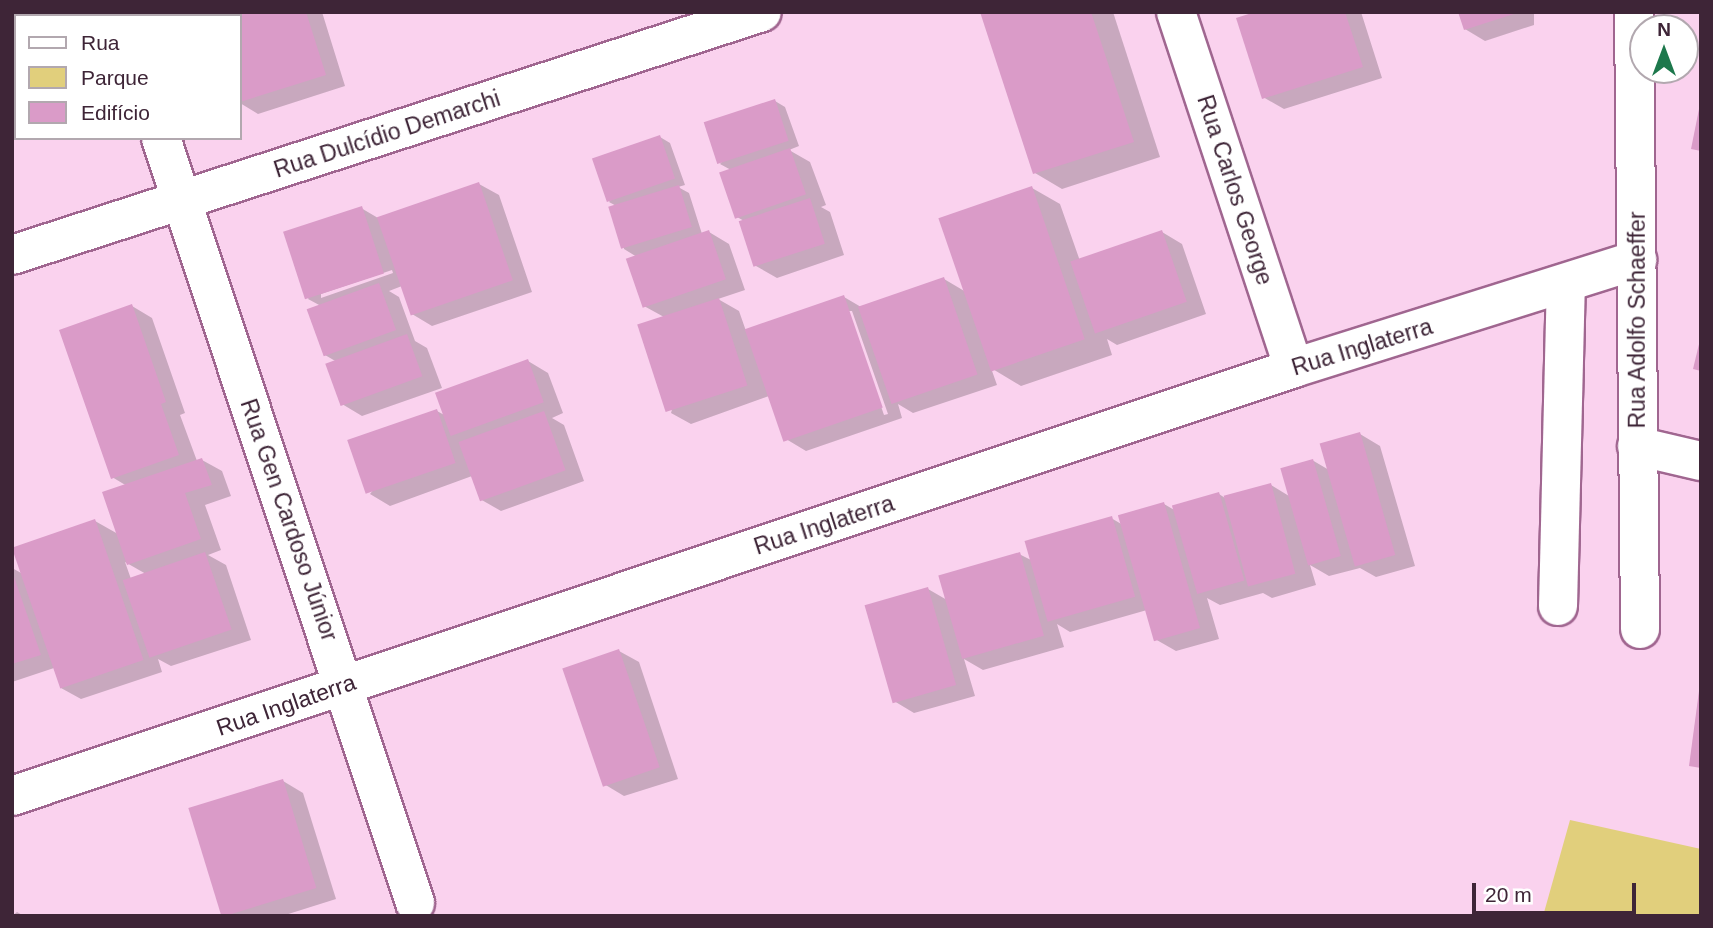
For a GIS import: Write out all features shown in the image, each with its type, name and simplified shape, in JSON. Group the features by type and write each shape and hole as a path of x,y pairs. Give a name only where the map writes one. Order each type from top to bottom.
{"street":[{"name":"Rua Dulcídio Demarchi","path":"12,255 761,12"},
{"name":"Rua Carlos George","path":"1176,12 1294,368"},
{"name":"Rua Adolfo Schaeffer","path":"1634,12 1640,629"},
{"name":"Rua Gen Cardoso Júnior","path":"162,140 345,685 415,903"},
{"name":"Rua Inglaterra","path":"12,796 1294,368 1637,260"},
{"path":"1558,606 1566,284"},
{"path":"1637,446 1701,461"}],"green space":[{"path":"1570,820 1701,849 1701,916 1543,916"}],"building":[{"path":"306,12 326,75 242,101 242,14 208,14"},
{"path":"980,12 1091,12 1134,142 1033,174"},
{"path":"1255,12 1345,12 1363,67 1262,99 1236,18"},
{"path":"1458,12 1517,12 1517,13 1464,30"},
{"path":"775,99 789,141 717,164 704,122"},
{"path":"1701,104 1701,151 1691,149"},
{"path":"660,135 675,178 607,202 592,158"},
{"path":"790,148 806,194 735,219 719,172"},
{"path":"479,182 513,280 411,315 377,217"},
{"path":"679,185 692,227 621,249 608,207"},
{"path":"1032,186 1085,339 991,371 938,218"},
{"path":"810,198 825,244 754,267 739,221"},
{"path":"362,206 384,274 305,299 283,232"},
{"path":"709,230 726,279 643,308 626,259"},
{"path":"1162,230 1187,302 1095,333 1070,262"},
{"path":"944,277 978,374 891,404 858,307"},
{"path":"379,283 396,330 324,356 307,309"},
{"path":"844,295 883,408 783,442 745,329"},
{"path":"719,298 747,385 666,412 637,325"},
{"path":"132,304 166,402 161,404 179,455 111,479 59,330"},
{"path":"407,334 422,376 341,406 325,364"},
{"path":"1701,340 1701,371 1693,369"},
{"path":"528,359 544,402 451,436 435,393"},
{"path":"437,409 456,463 366,494 347,440"},
{"path":"544,411 566,470 480,501 458,442"},
{"path":"1360,432 1395,555 1355,567 1320,444"},
{"path":"202,458 212,485 185,493 201,539 127,565 102,492"},
{"path":"1313,459 1341,556 1308,565 1280,468"},
{"path":"1271,483 1295,574 1248,586 1224,496"},
{"path":"1219,492 1244,580 1197,594 1172,506"},
{"path":"1164,502 1200,628 1154,641 1118,515"},
{"path":"1112,516 1135,597 1048,622 1025,541"},
{"path":"95,519 144,660 60,689 12,548"},
{"path":"205,552 232,630 149,658 123,580"},
{"path":"1020,552 1044,636 962,659 938,575"},
{"path":"12,571 41,655 12,664"},
{"path":"928,587 956,685 893,703 865,605"},
{"path":"619,649 660,767 603,787 562,669"},
{"path":"1701,691 1701,768 1689,766"},
{"path":"283,779 316,888 221,916 188,808"}]}
